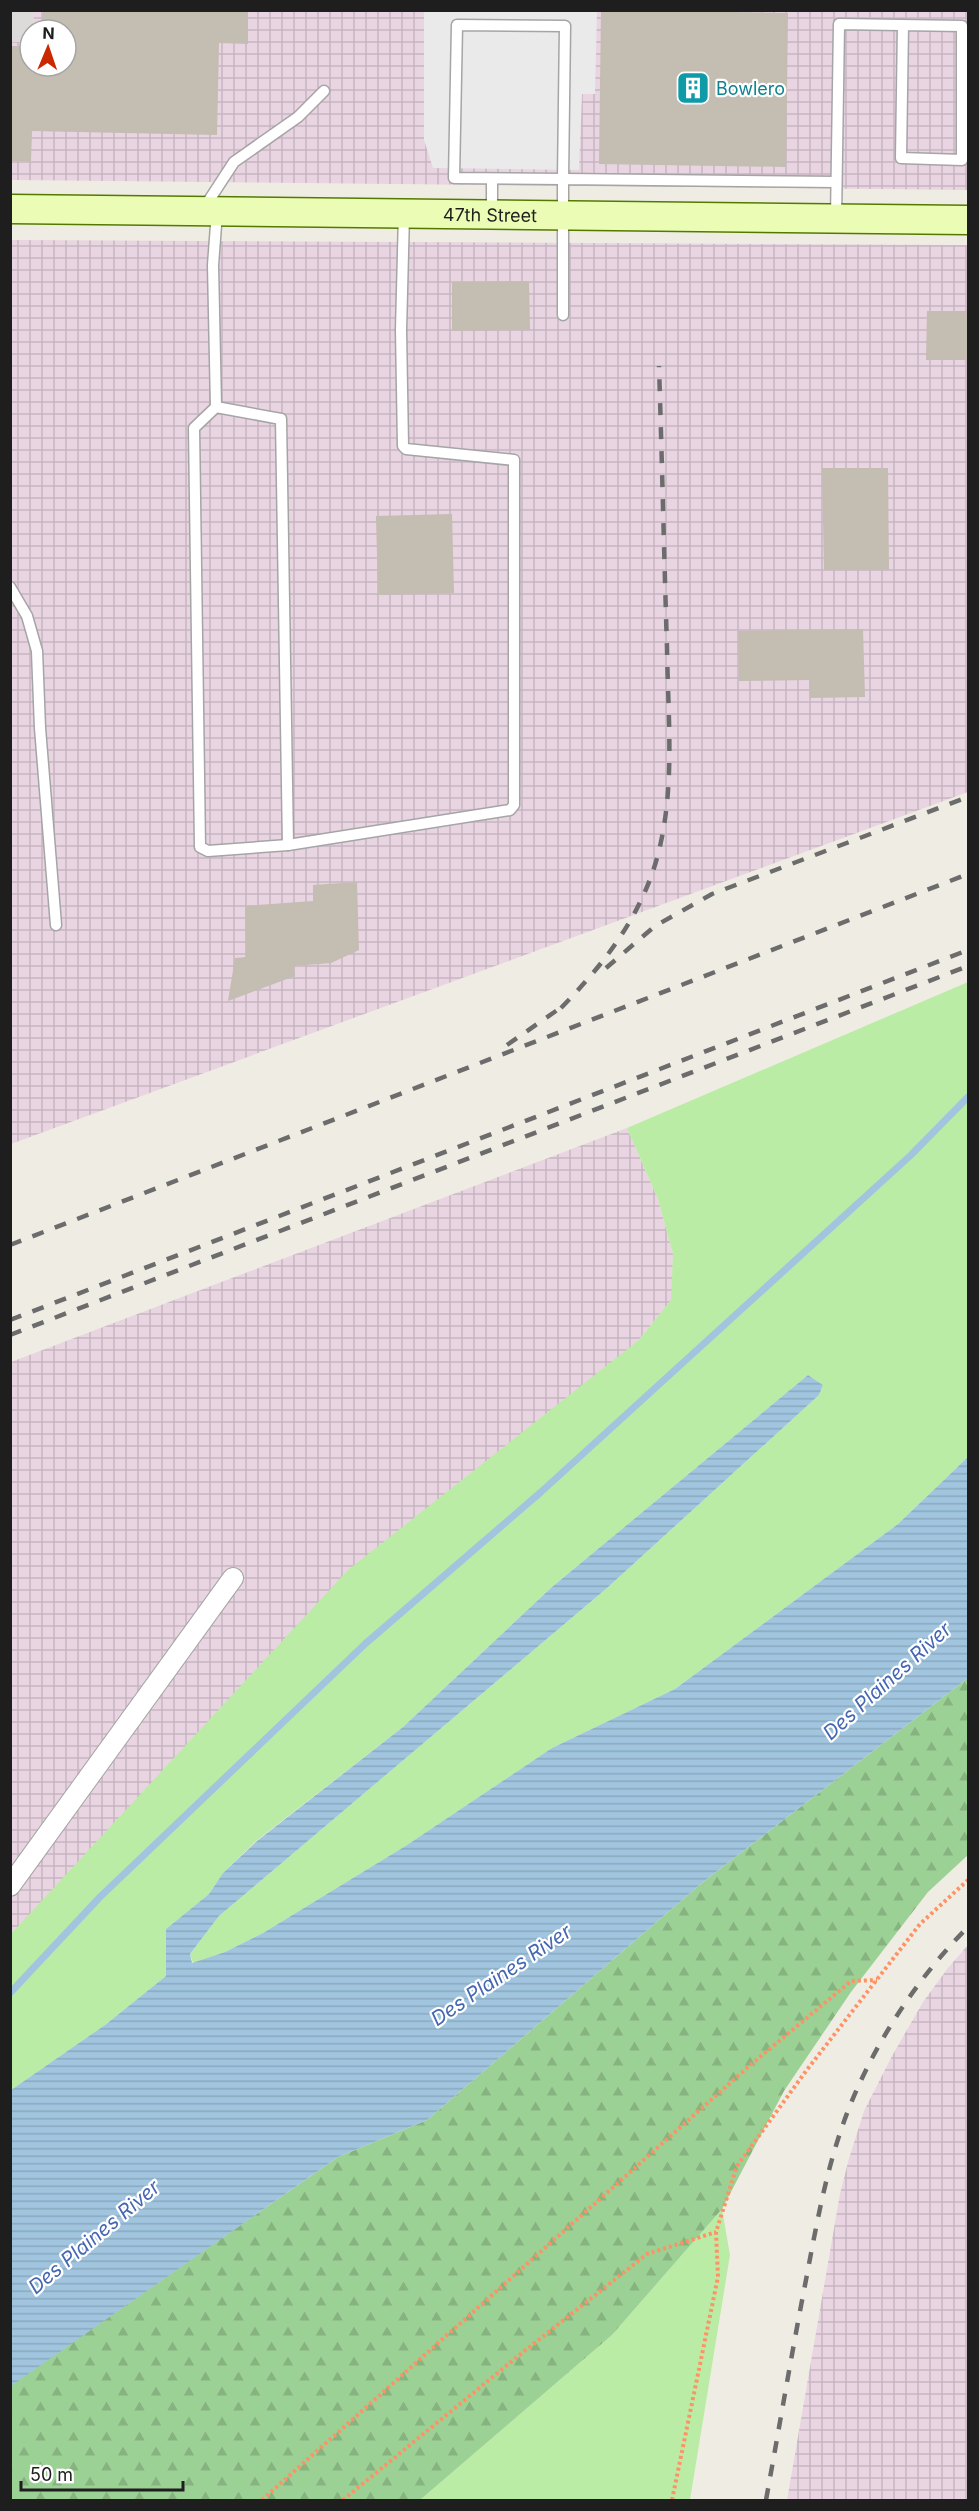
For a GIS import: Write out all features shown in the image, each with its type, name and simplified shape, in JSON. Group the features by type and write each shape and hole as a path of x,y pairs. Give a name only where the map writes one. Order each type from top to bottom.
{"main road":[{"name":"47th Street","path":"10,209 969,220"}],"street":[{"path":"10,1886 233,1578"}],"lane":[{"path":"836,218 839,24 903,25 962,26 962,160 901,158 903,25"},
{"path":"563,315 563,178 565,26 457,26 454,178 563,178 836,182"},
{"path":"324,91 298,117 234,162 210,211 216,407 194,428 200,847 208,851 288,845 510,810 514,805 514,460 406,449 403,446 401,330 404,213"},
{"path":"492,179 492,214"},
{"path":"216,407 281,419 288,845"},
{"path":"10,587 27,616 37,651 40,728 56,925"}],"path":[{"path":"672,2500 718,2277 716,2232 738,2166 806,2071 920,1924 969,1880"},
{"path":"262,2500 748,2067 851,1981 877,1980"},
{"path":"343,2500 647,2254 716,2232"}],"shaded area":[{"path":"11,11 34,11 34,18 18,18 18,42 11,42"},
{"path":"34,11 968,11 968,190 11,180 11,42 18,42 18,78 78,78 78,18 34,18"},
{"path":"424,11 597,12 595,94 582,94 579,170 433,168 424,140"},
{"path":"11,240 968,245 968,792 11,1144"},
{"path":"627,1128 658,1199 673,1254 672,1299 639,1340 11,1935 11,1362"},
{"path":"968,1945 968,2500 787,2500 840,2194 864,2111 923,2002"}],"green space":[{"path":"968,982 968,1457 898,1524 675,1689 552,1748 407,1845 263,1933 225,1952 193,1963 190,1954 219,1916 607,1588 819,1395 823,1385 808,1375 552,1587 403,1727 256,1841 223,1873 209,1894 166,1929 166,1976 105,2025 11,2090 10,1935 348,1570 639,1340 671,1300 673,1254 658,1199 627,1128"},
{"path":"968,1678 968,1855 928,1892 851,1992 784,2091 722,2209 612,2335 420,2500 11,2500 10,2386 338,2157 427,2120 703,1882"},
{"path":"722,2209 730,2255 690,2500 420,2500 612,2335"}],"water":[{"name":"Des Plaines River","path":"808,1375 823,1385 819,1395 607,1588 219,1916 190,1954 192,1963 225,1952 263,1933 407,1845 552,1748 675,1689 898,1524 968,1457 968,1678 703,1882 427,2120 338,2157 11,2386 11,2090 105,2025 166,1976 166,1929 209,1894 223,1873 257,1841 403,1727 552,1587"}],"building":[{"path":"43,10 248,12 248,44 219,43 217,135 32,131 31,161 10,161 10,46 18,46 18,78 78,78 78,18 43,18"},
{"name":"Bowlero","path":"601,10 788,13 786,167 599,164"},
{"path":"529,281 530,330 452,331 452,282"},
{"path":"927,311 969,311 969,360 926,360"},
{"path":"822,468 888,468 889,570 824,570"},
{"path":"452,514 454,593 378,595 376,516"},
{"path":"863,629 865,697 810,698 809,680 739,681 738,631"},
{"path":"357,882 359,950 331,963 294,966 295,976 228,1001 235,958 246,957 245,906 313,901 313,885"}],"waterway":[{"path":"10,1993 100,1897 365,1644 541,1492 911,1155 968,1097"}],"railway":[{"path":"561,1008 602,962 635,912 652,874 665,819 669,734 659,366"},
{"path":"606,968 655,926 712,894 968,797"},
{"path":"10,1245 968,874"},
{"path":"10,1320 968,950"},
{"path":"10,1335 968,966"},
{"path":"507,1045 566,1004"},
{"path":"766,2500 816,2226 841,2130 851,2102 893,2021 928,1972 968,1927"}],"place":[{"name":"Bowlero","path":"693,88"}]}
